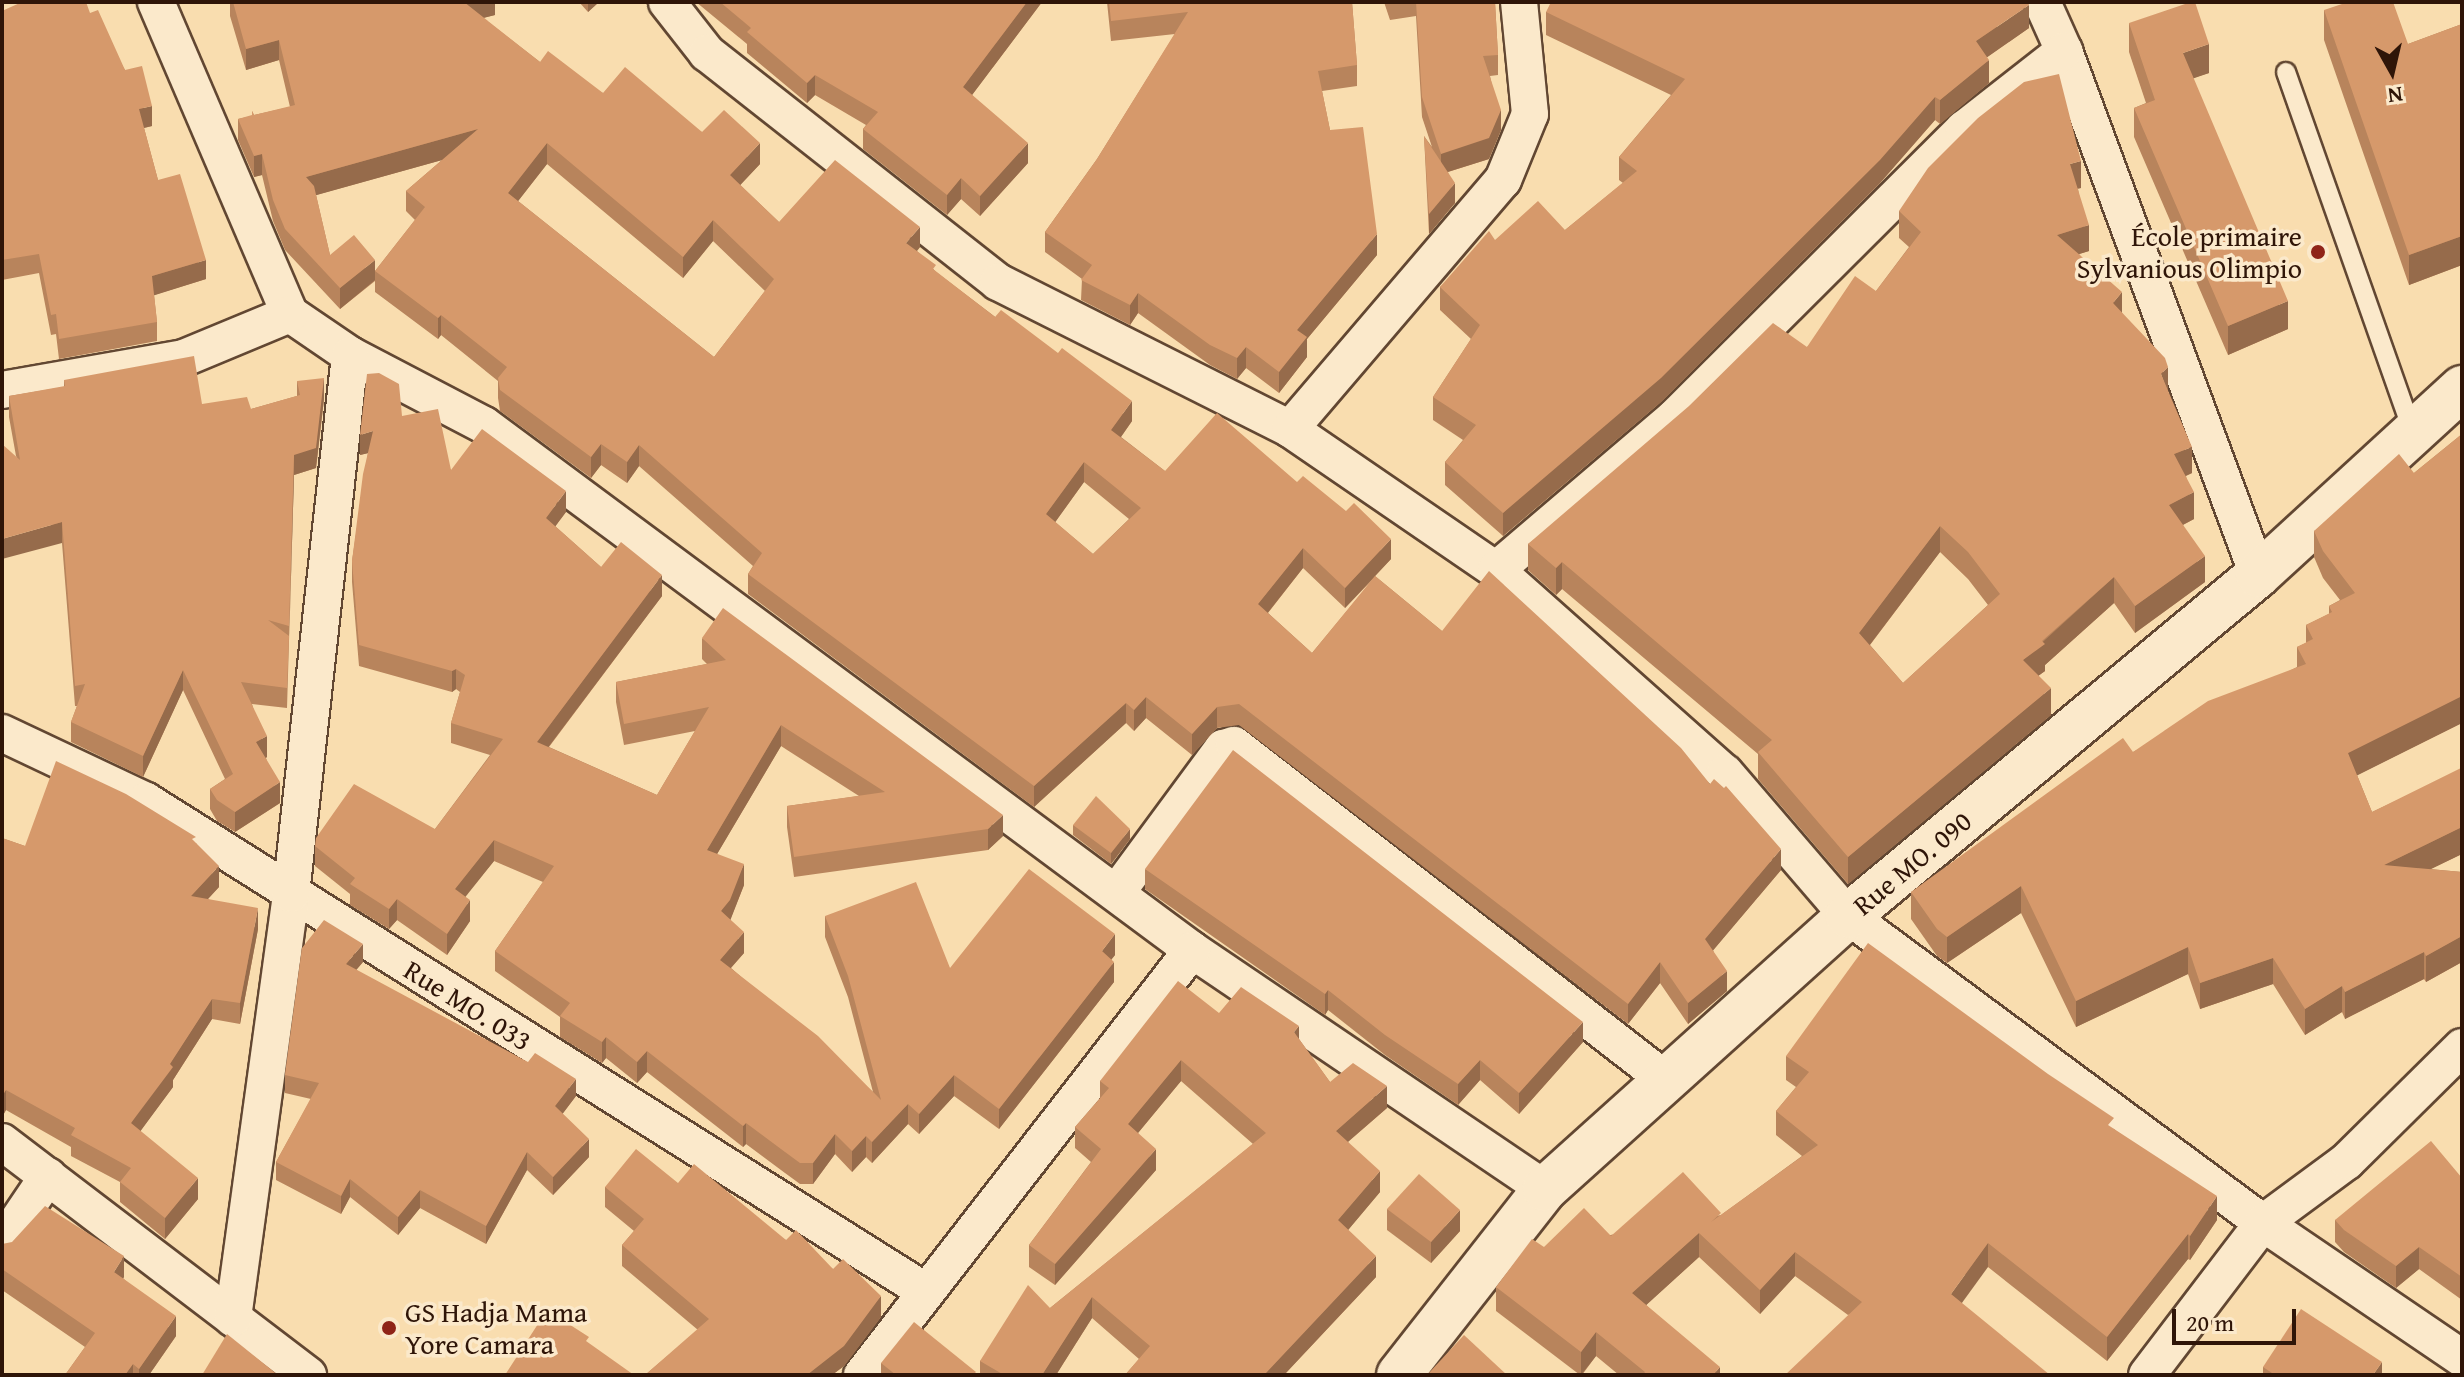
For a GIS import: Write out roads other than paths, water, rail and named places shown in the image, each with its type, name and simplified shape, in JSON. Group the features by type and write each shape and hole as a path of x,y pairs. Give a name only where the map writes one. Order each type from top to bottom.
{"street":[{"path":"156,2 290,314 350,355 484,425 1192,950 1545,1189"},
{"path":"667,2 707,53 998,282 1290,429 1496,570 1725,773 1848,916 2263,1223 2462,1358"},
{"path":"1290,429 1503,180 1530,114 1519,2"},
{"path":"2042,2 2064,51 2258,575"},
{"path":"1496,570 1675,417 1964,129 2064,51"},
{"path":"2,390 184,358 290,314"},
{"path":"233,1318 291,894 350,355"},
{"name":"Rue MO. 090","path":"1399,1375 1545,1189 1848,916 2258,575 2462,388"},
{"name":"Rue MO. 033","path":"2,733 146,801 925,1291"},
{"path":"1117,892 1223,748 1234,745 1666,1080"},
{"path":"862,1375 1192,950"},
{"path":"2147,1375 2263,1223 2347,1161 2462,1047"},
{"path":"2,1142 308,1375"},
{"path":"2,1244 48,1176"}],"lane":[{"path":"2286,72 2413,433"}],"place":[{"name":"École primaire Sylvanious Olimpio","path":"2318,252"},
{"name":"GS Hadja Mama Yore Camara","path":"389,1328"}]}
